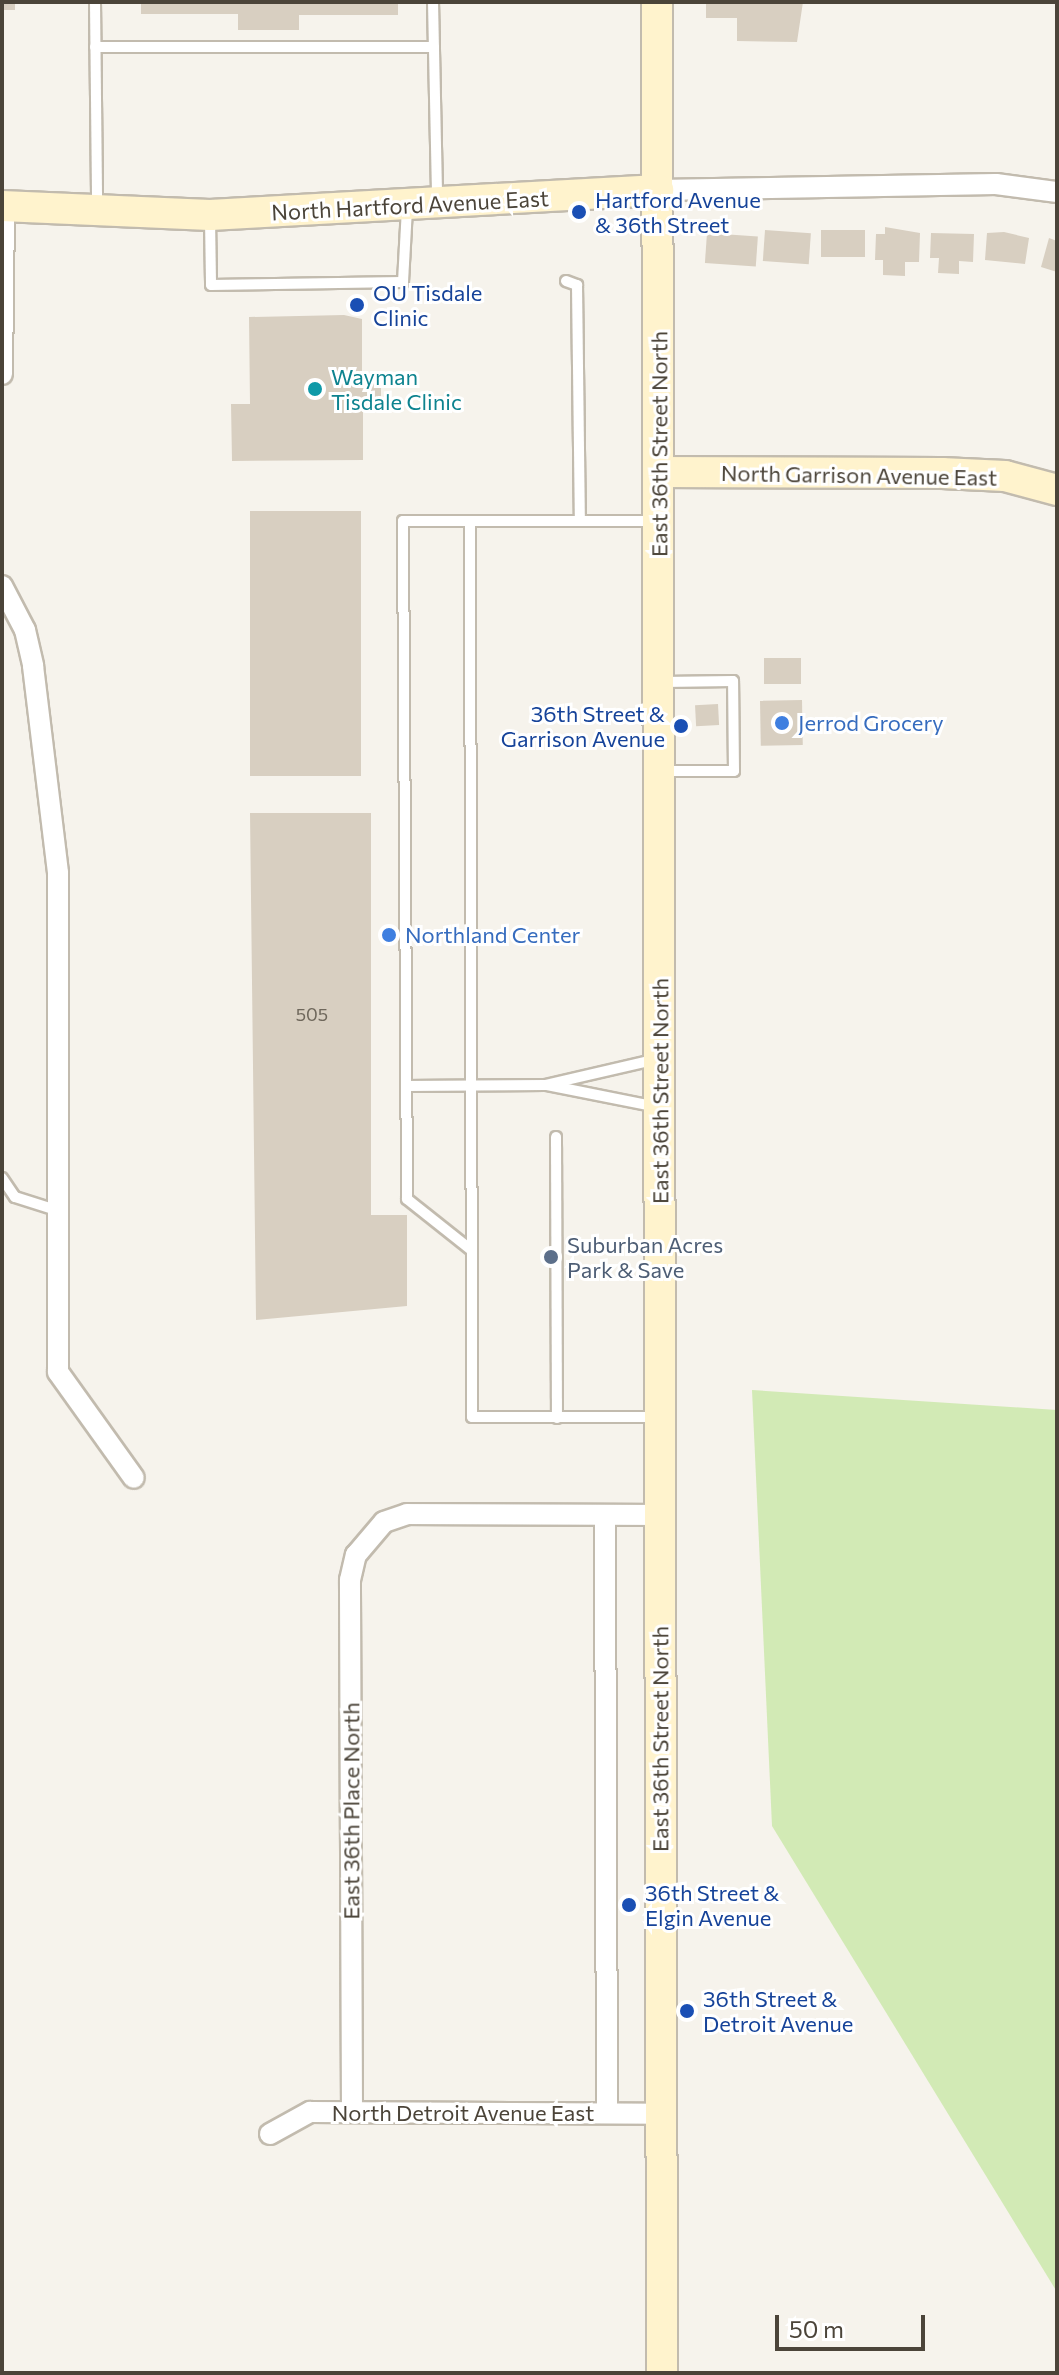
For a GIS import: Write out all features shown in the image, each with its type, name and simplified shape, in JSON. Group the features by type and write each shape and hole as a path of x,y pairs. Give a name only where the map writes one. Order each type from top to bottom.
{"main road":[{"name":"East 36th Street North","path":"657,2 662,2373"},
{"name":"North Hartford Avenue East","path":"3,206 210,215 407,207 658,190"},
{"name":"North Garrison Avenue East","path":"659,472 942,473 1005,476 1057,490"}],"street":[{"name":"North Hartford Avenue East","path":"658,190 996,184 1057,192"},
{"path":"2,374 3,206"},
{"path":"2,586 25,630 33,666 58,873 58,1372 134,1478"},
{"name":"East 36th Place North","path":"352,2112 350,1580 356,1555 384,1522 407,1514 605,1515"},
{"path":"607,2113 605,1515 659,1515"},
{"name":"North Detroit Avenue East","path":"270,2134 310,2112 662,2114"}],"lane":[{"path":"95,2 97,211"},
{"path":"433,2 437,205"},
{"path":"95,47 434,47"},
{"path":"210,215 211,285 403,282 407,207"},
{"path":"566,281 577,285 580,521"},
{"path":"470,1249 407,1199 403,521 659,521"},
{"path":"470,521 472,1417 660,1417"},
{"path":"659,682 733,681 734,771 659,771"},
{"path":"545,1085 660,1059"},
{"path":"406,1086 545,1085 660,1107"},
{"path":"556,1137 557,1418"},
{"path":"2,1178 15,1197 56,1210"}],"green space":[{"path":"752,1390 1057,1410 1057,2292 772,1826"}],"building":[{"path":"2,2 15,2 15,10 2,10"},
{"path":"141,2 398,2 398,15 299,15 299,30 238,30 238,14 141,14"},
{"path":"706,2 803,2 797,42 737,41 737,18 706,18"},
{"path":"885,227 920,233 919,262 905,262 905,276 883,275 883,260 875,260 876,234 885,234"},
{"path":"765,230 811,233 809,264 763,261"},
{"path":"821,230 865,230 865,257 821,257"},
{"path":"1004,232 1029,238 1025,264 985,260 987,233"},
{"path":"707,233 758,237 756,266 705,263"},
{"path":"931,233 974,234 973,262 959,261 959,274 938,273 939,258 930,258"},
{"path":"1049,238 1057,241 1057,272 1041,267"},
{"name":"Wayman Tisdale Clinic","path":"344,315 362,319 362,374 381,374 381,407 363,407 363,460 232,461 231,404 250,404 249,317"},
{"path":"250,511 361,511 361,776 250,776"},
{"path":"764,658 801,658 801,684 764,684"},
{"name":"Jerrod Grocery","path":"802,700 803,745 761,746 760,701"},
{"path":"718,704 719,725 696,726 695,705"},
{"path":"250,813 371,813 371,1215 407,1215 407,1306 256,1320"}],"place":[{"name":"Hartford Avenue & 36th Street","path":"579,212"},
{"name":"OU Tisdale Clinic","path":"357,305"},
{"name":"Wayman Tisdale Clinic","path":"315,389"},
{"name":"Jerrod Grocery","path":"782,723"},
{"name":"36th Street & Garrison Avenue","path":"681,726"},
{"name":"Northland Center","path":"389,935"},
{"name":"Suburban Acres Park & Save","path":"551,1257"},
{"name":"36th Street & Elgin Avenue","path":"629,1905"},
{"name":"36th Street & Detroit Avenue","path":"687,2011"}]}
